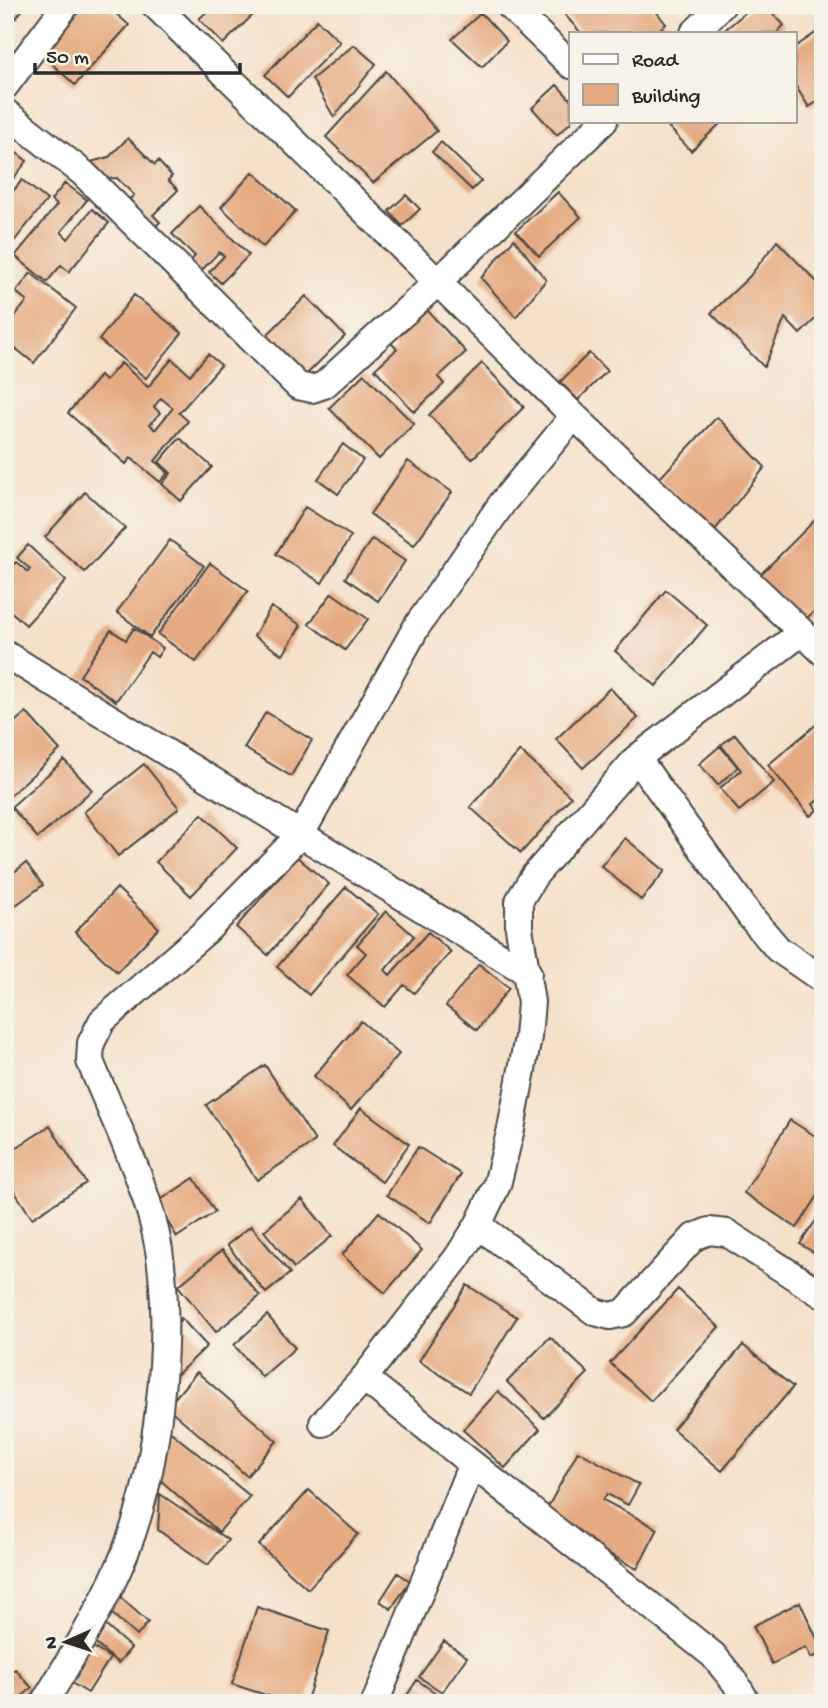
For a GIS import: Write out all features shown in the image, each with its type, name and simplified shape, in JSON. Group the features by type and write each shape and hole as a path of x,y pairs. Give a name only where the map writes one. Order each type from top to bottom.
{"street":[{"path":"5,86 66,5"},
{"path":"155,5 574,416 823,652"},
{"path":"509,5 569,63"},
{"path":"695,32 722,5"},
{"path":"5,112 83,173 298,386 312,390 324,385 439,281 603,122"},
{"path":"44,1703 124,1554 144,1492 161,1394 164,1334 159,1251 150,1210 90,1061 91,1043 102,1021 205,932 301,834 417,626 503,502 574,416"},
{"path":"323,1423 364,1378 457,1258 478,1225 496,1185 511,1129 528,1037 531,1002 519,928 519,901 534,876 637,758 802,632"},
{"path":"5,654 528,973"},
{"path":"637,758 750,916 778,949 823,980"},
{"path":"478,1225 595,1312 610,1316 624,1313 694,1237 709,1231 727,1233 823,1295"},
{"path":"364,1378 471,1466 713,1655 736,1682 747,1703"},
{"path":"376,1703 471,1466"}],"building":[{"path":"5,5 26,5 16,18 5,10"},
{"path":"80,5 106,5 129,25 75,85 38,51"},
{"path":"214,5 263,5 223,44 199,19"},
{"path":"576,5 651,5 666,24 656,32 580,32 565,15"},
{"path":"754,5 765,5 784,25 778,32 725,30"},
{"path":"481,13 507,41 482,67 452,39"},
{"path":"317,20 340,42 288,97 265,75"},
{"path":"823,28 823,98 809,107 796,87 796,46"},
{"path":"354,45 376,64 334,117 312,79"},
{"path":"386,71 437,131 373,183 326,137"},
{"path":"557,85 569,98 571,122 557,135 532,108"},
{"path":"664,122 722,122 691,151"},
{"path":"128,138 155,165 158,161 172,176 168,180 178,190 153,215 160,222 152,230 126,203 134,195 117,178 103,179 87,163 109,157"},
{"path":"441,142 481,181 472,190 432,152"},
{"path":"5,144 27,161 5,189"},
{"path":"253,172 296,211 263,247 221,207"},
{"path":"22,180 47,200 15,240 5,232 5,201"},
{"path":"65,183 87,200 61,232 68,239 92,209 109,223 69,272 61,265 47,282 15,256 57,205 51,200"},
{"path":"558,192 581,217 539,256 516,231"},
{"path":"406,195 420,209 402,226 389,211"},
{"path":"199,206 249,255 221,283 209,272 224,256 219,252 200,272 190,262 195,256 172,234"},
{"path":"514,239 546,280 516,317 481,278"},
{"path":"777,241 819,284 823,280 823,326 815,319 800,334 785,318 764,367 711,313 749,277"},
{"path":"31,273 76,308 34,363 5,340 5,329 27,301 16,292"},
{"path":"134,295 182,333 146,378 99,340"},
{"path":"306,296 345,336 302,379 263,339"},
{"path":"427,310 466,352 438,377 444,384 414,412 375,369 397,349 391,343"},
{"path":"589,353 607,371 578,400 560,382"},
{"path":"208,354 221,365 179,413 188,421 155,461 168,473 160,482 131,458 126,464 68,413 100,376 105,381 121,363 148,387 172,359 190,375","holes":["161,398 173,408 155,430 150,424 160,413 154,407"]},
{"path":"482,363 524,407 472,459 429,415"},
{"path":"364,374 414,424 379,459 329,408"},
{"path":"717,417 765,467 715,530 659,479"},
{"path":"180,438 212,467 181,501 162,484 171,473 159,462"},
{"path":"343,444 363,460 338,494 318,479"},
{"path":"408,461 452,492 414,545 370,514"},
{"path":"85,492 125,528 85,572 45,537"},
{"path":"305,507 351,536 322,583 276,554"},
{"path":"823,512 823,603 803,622 758,577"},
{"path":"372,539 405,561 378,601 345,578"},
{"path":"170,540 204,566 150,637 117,612"},
{"path":"28,545 66,581 26,625 5,606 5,588 8,590 12,586 5,580 5,573 16,562 28,572 30,569 17,558"},
{"path":"210,563 248,591 196,662 158,634"},
{"path":"666,590 707,625 656,686 615,651"},
{"path":"332,593 368,619 345,650 309,624"},
{"path":"271,607 301,625 283,655 254,636"},
{"path":"134,628 163,648 157,657 150,652 116,701 80,676 111,630 126,640"},
{"path":"610,688 638,718 583,768 556,739"},
{"path":"26,712 60,750 5,800 5,731"},
{"path":"266,712 312,740 291,776 244,748"},
{"path":"823,719 823,796 813,804 817,810 810,816 768,765"},
{"path":"735,734 774,782 739,811 720,788 741,770 721,745"},
{"path":"720,746 738,767 718,785 699,764"},
{"path":"520,751 571,797 521,853 470,807"},
{"path":"64,760 92,790 38,838 11,807"},
{"path":"144,764 179,808 118,856 84,812"},
{"path":"202,814 237,848 191,896 156,862"},
{"path":"625,838 665,871 641,900 601,866"},
{"path":"297,857 329,884 268,955 236,927"},
{"path":"26,863 43,885 5,913 5,879"},
{"path":"346,887 378,914 309,995 277,967"},
{"path":"117,888 159,928 117,972 75,932"},
{"path":"386,911 414,936 385,970 390,975 428,932 451,952 414,993 404,985 385,1007 347,975 366,953 357,945"},
{"path":"479,964 509,988 477,1030 446,1006"},
{"path":"361,1021 399,1054 351,1110 314,1076"},
{"path":"265,1065 315,1141 257,1180 206,1105"},
{"path":"361,1108 409,1144 382,1182 333,1146"},
{"path":"790,1120 823,1141 823,1188 797,1228 744,1193"},
{"path":"50,1126 86,1183 32,1218 5,1177 5,1155"},
{"path":"418,1147 461,1174 430,1223 387,1195"},
{"path":"194,1178 215,1212 177,1237 156,1203"},
{"path":"302,1199 332,1236 294,1268 264,1231"},
{"path":"823,1210 823,1258 800,1244"},
{"path":"379,1212 422,1250 385,1293 342,1255"},
{"path":"251,1226 290,1273 266,1293 227,1245"},
{"path":"222,1250 260,1296 216,1332 178,1286"},
{"path":"467,1285 517,1317 469,1393 419,1361"},
{"path":"678,1289 719,1327 651,1401 610,1363"},
{"path":"267,1315 295,1348 262,1377 234,1345"},
{"path":"181,1318 207,1346 165,1386 170,1343"},
{"path":"550,1337 588,1373 544,1418 507,1382"},
{"path":"743,1345 793,1387 722,1471 673,1429"},
{"path":"197,1372 277,1441 247,1476 167,1407"},
{"path":"498,1391 540,1429 505,1468 463,1430"},
{"path":"167,1429 250,1496 219,1532 158,1478"},
{"path":"578,1451 639,1485 628,1505 607,1494 603,1500 658,1529 637,1569 542,1518"},
{"path":"309,1490 358,1534 308,1589 259,1545"},
{"path":"160,1494 228,1540 208,1565 158,1530"},
{"path":"398,1573 410,1581 391,1609 380,1601"},
{"path":"119,1596 148,1622 137,1636 108,1610"},
{"path":"800,1602 823,1652 811,1658 806,1647 772,1664 753,1626"},
{"path":"257,1607 329,1631 306,1703 290,1703 232,1684"},
{"path":"104,1624 131,1648 118,1663 91,1640"},
{"path":"444,1641 467,1657 442,1692 419,1677"},
{"path":"88,1644 110,1658 88,1693 65,1679"},
{"path":"15,1669 32,1688 14,1703 5,1703 5,1677"},
{"path":"417,1680 450,1703 402,1703"}]}
